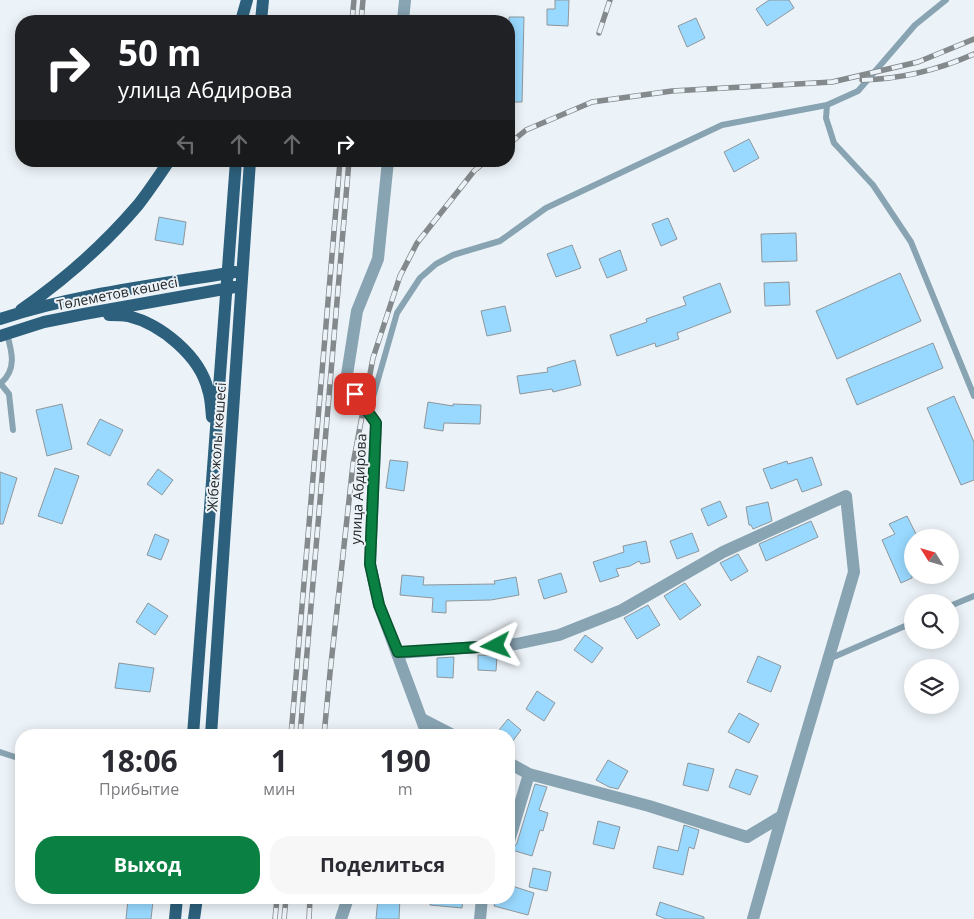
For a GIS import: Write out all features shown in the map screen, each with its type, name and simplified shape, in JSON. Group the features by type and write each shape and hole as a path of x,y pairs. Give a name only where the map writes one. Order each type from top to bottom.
{"main road":[{"path":"243,15 247,0"},
{"path":"246,15 247,0"},
{"path":"262,15 263,0"},
{"path":"15,314 64,278 101,245 138,204 165,167"},
{"path":"216,439 236,167"},
{"name":"Жібек жолы көшесі","path":"211,729 250,167"},
{"path":"0,319 70,300 162,282 242,270"},
{"name":"Төлеметов көшесі","path":"4,335 44,322 242,285"},
{"path":"84,314 127,316 151,325 173,340 195,362 208,388 216,439"},
{"name":"Жібек жолы көшесі","path":"193,729 216,439"},
{"path":"175,919 176,904"},
{"path":"194,919 196,904"}],"street":[{"path":"404,15 405,0"},
{"name":"улица Абдирова","path":"387,167 378,259 357,311 346,381 376,423 370,564 379,605 425,729"},
{"path":"398,652 516,644 559,635 622,610 723,552 846,496 854,572 782,816 754,919"},
{"path":"422,719 441,729"},
{"path":"515,766 529,774 649,806 747,837 782,816"},
{"path":"515,821 529,774"},
{"path":"341,919 346,904"},
{"path":"480,919 481,904"}],"lane":[{"path":"368,412 397,313 420,278 436,264 453,255 500,241 546,208 722,125 827,105 858,91 916,25 946,0"},
{"path":"827,105 826,118 834,143 873,185 911,242 974,396"},
{"path":"4,335 13,362 8,375 0,383 9,394 13,430"},
{"path":"959,602 974,596"},
{"path":"828,660 904,627"},
{"path":"0,752 15,757"}],"building":[{"path":"555,0 569,0 568,26 547,25 547,9 555,9"},
{"path":"769,0 789,0 794,8 767,26 756,9"},
{"path":"515,17 524,17 522,102 515,102"},
{"path":"696,18 705,38 687,47 678,26"},
{"path":"749,139 759,158 734,172 724,152"},
{"path":"159,217 186,222 183,245 155,240"},
{"path":"668,218 677,239 661,246 652,224"},
{"path":"796,233 797,261 762,262 761,234"},
{"path":"572,245 581,268 556,277 547,254"},
{"path":"620,250 627,270 607,278 599,259"},
{"path":"900,273 921,321 837,359 816,311"},
{"path":"789,282 790,305 765,306 764,283"},
{"path":"720,283 731,312 677,333 679,339 656,347 655,343 617,356 610,335 647,322 646,319 686,305 683,297"},
{"path":"505,306 511,331 487,336 481,311"},
{"path":"933,343 943,368 857,405 846,379"},
{"path":"575,360 581,385 553,392 552,389 520,394 517,376 548,372 547,368"},
{"path":"954,396 974,442 974,480 961,485 927,408"},
{"path":"428,402 453,406 453,404 481,405 480,424 444,423 443,431 424,428"},
{"path":"62,404 72,449 47,456 36,410"},
{"path":"100,419 123,430 110,456 87,444"},
{"path":"812,457 822,485 802,492 797,479 771,489 763,469 787,461 788,464"},
{"path":"390,460 408,462 404,491 386,488"},
{"path":"55,468 79,476 62,524 38,516"},
{"path":"158,469 173,480 162,495 147,484"},
{"path":"0,472 17,478 3,524 0,524"},
{"path":"720,501 727,517 708,526 701,509"},
{"path":"768,502 772,521 753,529 749,525 746,507"},
{"path":"907,516 914,529 904,529 904,582 901,583 882,540 895,534 889,524"},
{"path":"811,521 818,537 766,561 759,544"},
{"path":"692,533 699,551 677,559 670,541"},
{"path":"155,534 169,540 161,560 147,555"},
{"path":"646,541 650,562 641,564 639,561 630,566 616,569 619,576 600,582 593,562 624,552 623,546"},
{"path":"738,554 748,571 731,581 720,563"},
{"path":"561,573 567,592 544,599 538,580"},
{"path":"402,575 424,577 423,585 495,584 494,581 516,577 519,595 491,600 446,601 446,613 432,612 433,598 400,595"},
{"path":"685,583 701,605 680,620 664,596"},
{"path":"148,603 168,616 155,635 136,622"},
{"path":"648,605 660,625 637,639 624,618"},
{"path":"585,635 603,648 592,663 574,650"},
{"path":"478,655 497,656 496,671 478,670"},
{"path":"758,656 781,666 771,692 747,682"},
{"path":"454,657 453,678 437,677 437,658"},
{"path":"119,663 154,668 150,692 115,688"},
{"path":"537,691 555,703 544,721 526,709"},
{"path":"739,713 759,724 749,743 728,732"},
{"path":"508,719 521,730 515,738 515,729 500,729"},
{"path":"608,760 628,771 618,789 609,787 596,780"},
{"path":"688,763 714,769 708,791 683,785"},
{"path":"736,769 758,776 750,795 729,787"},
{"path":"535,784 547,787 539,810 548,813 543,831 540,830 532,856 515,851"},
{"path":"598,821 620,827 614,849 593,844"},
{"path":"684,825 699,830 694,849 689,847 683,875 653,868 658,846 678,851"},
{"path":"533,868 551,872 547,891 529,887"},
{"path":"515,887 534,893 528,915 494,906 494,904 515,904"},
{"path":"660,902 704,917 704,919 666,919 656,915"},
{"path":"128,904 153,904 151,919 126,919"},
{"path":"377,904 400,904 399,919 376,919"},
{"path":"430,904 462,904 462,908"}],"railway":[{"path":"353,15 354,0"},
{"path":"362,15 363,0"},
{"path":"599,33 610,0"},
{"path":"515,139 526,130 592,102 672,91 832,82 918,62 974,39"},
{"path":"862,80 891,78 919,73 947,65 974,54"},
{"path":"292,729 339,167"},
{"path":"301,729 348,167"},
{"path":"325,729 353,464 373,358 400,276 417,243 479,167"},
{"path":"275,919 276,904"},
{"path":"284,919 285,904"},
{"path":"309,919 310,904"}],"route":[{"path":"355,394 376,423 370,564 379,605 398,652 496,646"}]}
